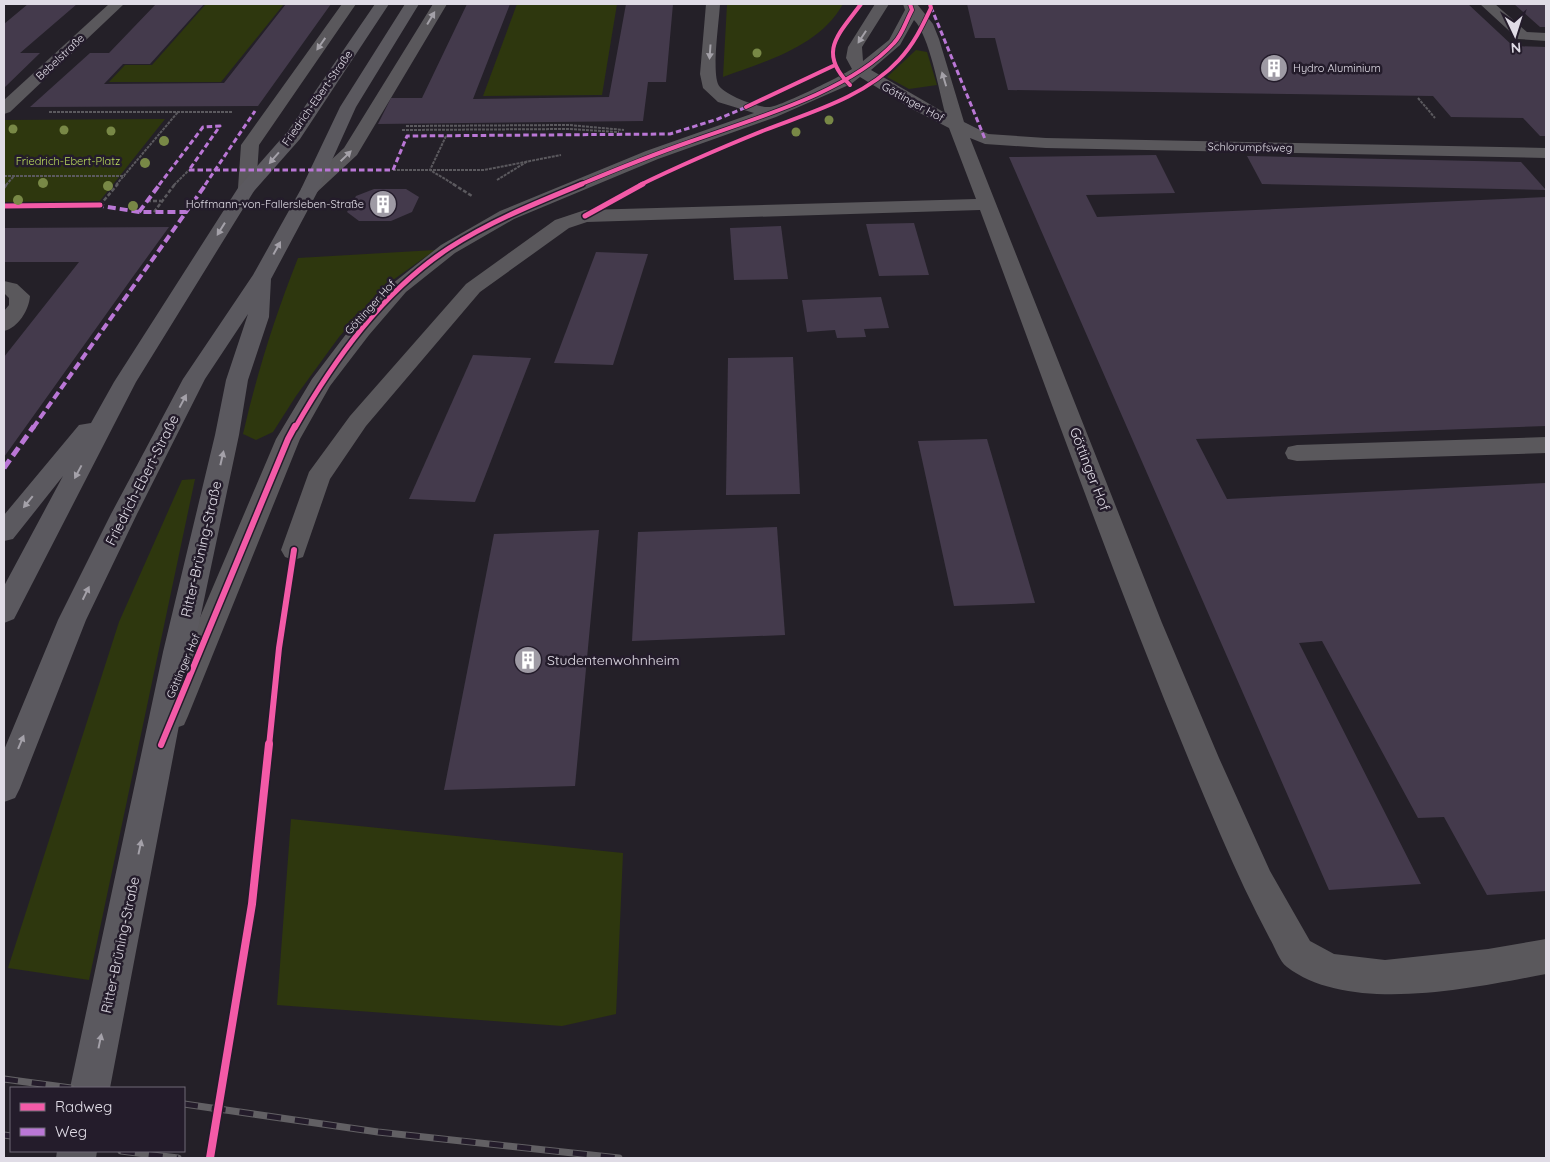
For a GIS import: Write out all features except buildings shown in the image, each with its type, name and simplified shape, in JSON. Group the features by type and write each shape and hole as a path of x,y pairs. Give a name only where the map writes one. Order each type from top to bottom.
{"main road":[{"name":"Friedrich-Ebert-Straße","path":"4,612 125,382 247,188 294,135 382,4"},
{"name":"Friedrich-Ebert-Straße","path":"4,788 72,620 194,379 263,275 310,189 348,107 412,4"},
{"name":"Ritter-Brüning-Straße","path":"90,1087 161,745 178,652 227,435 237,380 258,317 263,275"},
{"path":"4,532 125,382"}],"street":[{"name":"Bebelstraße","path":"4,109 116,4"},
{"name":"Friedrich-Ebert-Straße","path":"247,188 250,145 349,4"},
{"name":"Friedrich-Ebert-Straße","path":"310,189 351,151 440,4"},
{"path":"713,4 708,74 710,88 724,99 770,113"},
{"path":"882,4 855,47 854,58 861,71 895,42 911,7 926,24 932,39 956,126"},
{"path":"1486,4 1523,36 1546,36"},
{"name":"Göttinger Hof","path":"161,745 288,439 320,384 361,330 399,288 448,249 507,215 652,155 770,113 861,71 956,126 988,204 1148,622 1203,758 1258,882 1297,953 1330,970 1385,978 1488,967 1546,957"},
{"name":"Schlorumpfsweg","path":"956,126 985,139 1046,143 1544,155"},
{"path":"294,550 318,478 358,421 473,288 562,224 585,216 988,204"},
{"path":"4,287 10,288 20,296 19,306 4,325"},
{"path":"1297,453 1546,445"}],"path":[{"path":"47,112 273,111"},
{"path":"100,205 179,112"},
{"path":"399,130 568,129 633,131 569,125 411,126"},
{"path":"430,170 446,136"},
{"path":"493,183 530,160"},
{"path":"154,212 180,176 189,170"},
{"path":"393,170 457,170"},
{"path":"430,170 473,196 480,193"},
{"path":"4,176 125,176"},
{"path":"4,188 14,176"},
{"path":"147,201 161,201"}],"green space":[{"path":"206,4 284,4 221,82 109,82 125,65 152,65"},
{"path":"517,4 617,4 602,95 483,96"},
{"path":"727,4 843,4 833,19 806,42 774,58 723,77"},
{"path":"916,50 927,52 937,85 909,89 887,77"},
{"name":"Friedrich-Ebert-Platz","path":"165,119 99,202 4,204 4,120"},
{"path":"435,250 386,285 339,337 296,396 273,432 256,440 243,434 267,345 298,258"},
{"path":"195,479 89,980 8,968 119,622 182,480"},
{"path":"291,819 623,853 616,1014 562,1026 277,1005"}],"railway":[{"path":"4,1079 64,1087"},
{"path":"185,1104 378,1132 619,1158"},
{"path":"4,1135 10,1136"},
{"path":"129,1152 178,1158"}],"marked path":[{"path":"931,7 985,139"},
{"path":"189,170 393,170 407,136 670,134 718,119 749,106"},
{"path":"4,468 187,212 255,111"},
{"path":"139,212 203,127 220,126 189,170"},
{"path":"96,205 139,212 187,212"}],"cycle path":[{"path":"850,85 839,74 832,54 834,44 839,35 861,4"},
{"path":"161,745 288,439 320,384 361,330 399,288 448,249 507,215 652,155 770,113 845,81 879,57 895,42 912,10 910,4"},
{"path":"585,216 660,176 738,141 824,107 876,79 899,60 917,37 931,8 930,4"},
{"path":"746,107 833,66"},
{"path":"4,206 100,205"},
{"path":"210,1158 252,904 279,648 294,550"}],"place":[{"name":"Hydro Aluminium","path":"1274,68"},
{"name":"Hoffmann-von-Fallersleben-Straße","path":"383,204"},
{"name":"Studentenwohnheim","path":"528,660"}]}
